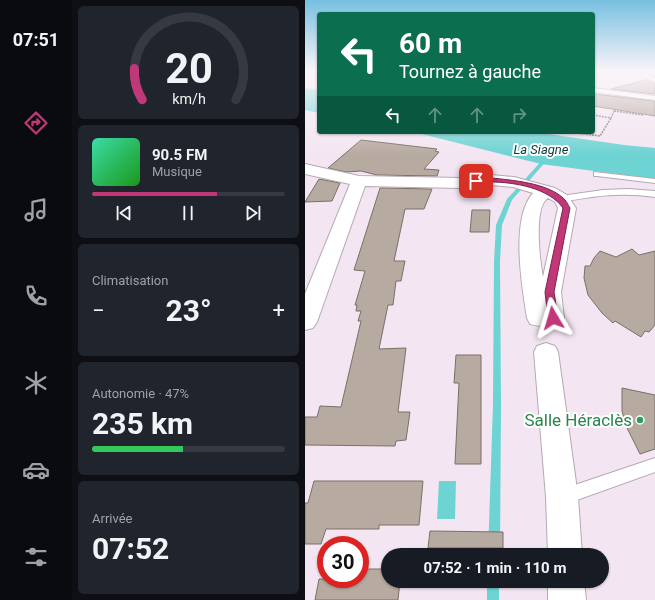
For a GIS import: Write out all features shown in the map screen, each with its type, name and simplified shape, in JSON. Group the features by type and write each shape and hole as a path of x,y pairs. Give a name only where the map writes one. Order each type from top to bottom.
{"street":[{"path":"305,169 359,181 461,182 491,180 514,182 547,193 567,208 550,292 553,318 539,318 530,263 530,233 533,206 538,197 547,193"},
{"path":"305,322 359,181"},
{"path":"546,352 562,497 565,548"},
{"path":"566,588 567,600"}],"lane":[{"path":"597,174 655,182"},
{"path":"547,193 628,191 655,194"},
{"path":"562,497 655,465"}],"path":[{"path":"584,134 600,136 615,110 643,115"},
{"path":"595,115 611,118"}],"water":[{"path":"305,99 317,99 317,113 305,110"},
{"name":"La Siagne","path":"422,134 549,134 655,148 655,179 541,164"},
{"path":"439,481 456,481 455,519 437,519"}],"building":[{"path":"595,99 637,99 655,101 655,116 595,106"},
{"path":"361,140 437,149 435,151 439,152 424,169 439,170 437,176 377,175 361,171 346,172 328,168"},
{"path":"319,179 340,183 332,201 305,202"},
{"path":"380,188 432,189 424,209 405,209 394,261 405,261 401,281 396,281 393,305 388,305 379,349 406,348 398,412 410,412 406,440 396,441 395,446 305,445 305,417 317,417 320,406 341,407 361,321 358,321 361,311 356,311 357,305 355,305 365,271 354,270"},
{"path":"472,210 490,210 489,232 470,232"},
{"path":"632,249 639,255 655,251 655,325 649,332 645,331 641,337 615,321 613,323 602,313 588,295 584,278 585,266 590,266 600,251 616,257"},
{"path":"456,355 481,355 481,464 455,464 459,383 454,383"},
{"name":"Salle Héraclès","path":"622,388 655,395 655,449 640,454 627,428 622,411"},
{"path":"314,481 423,481 419,525 379,525 379,529 326,529 324,536 317,536 317,544 305,544 305,503 308,503"},
{"path":"430,531 503,532 503,548 428,548"},
{"path":"369,569 381,569 381,588 399,588 398,600 315,600 317,588 369,588"}],"waterway":[{"path":"494,548 497,404 497,262 499,225 509,200 547,158"},
{"path":"493,588 493,600"}],"place":[{"name":"Salle Héraclès","path":"640,420"}],"route":[{"path":"476,181 491,180 514,182 549,192 561,199 567,208 550,292 553,318"}]}
